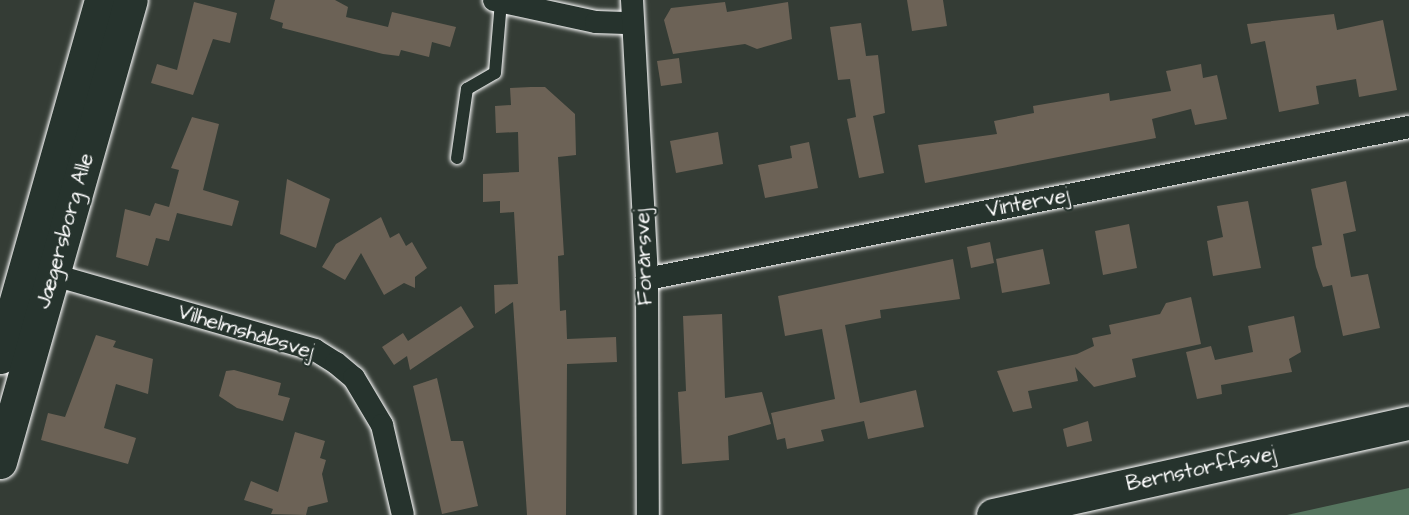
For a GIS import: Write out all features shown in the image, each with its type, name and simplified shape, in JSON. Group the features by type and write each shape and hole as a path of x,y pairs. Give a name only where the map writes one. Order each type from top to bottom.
{"street":[{"name":"Jægersborg Alle","path":"0,462 39,271 101,0"},
{"name":"Jægersborg Alle","path":"0,357 39,271 131,0"},
{"name":"Forårsvej","path":"632,0 647,279 648,515"},
{"path":"498,1 596,22 632,23"},
{"name":"Vintervej","path":"647,279 1409,127"},
{"name":"Vilhelmshåbsvej","path":"39,271 315,350 336,363 354,378 381,425 403,515"},
{"name":"Bernstorffsvej","path":"993,515 1409,423"}],"lane":[{"path":"457,158 467,89 495,73 498,1"}],"green space":[{"path":"1409,488 1409,515 1287,515"}],"building":[{"path":"275,0 335,0 348,7 346,17 388,27 392,12 456,27 450,47 432,42 429,57 401,50 399,56 383,54 282,28 283,23 270,19"},
{"path":"907,0 943,0 947,26 912,31"},
{"path":"194,2 237,13 230,43 213,39 193,95 151,83 157,64 177,70"},
{"path":"725,2 727,12 788,2 792,39 757,49 745,44 673,54 664,20 671,8"},
{"path":"1334,14 1337,30 1383,20 1397,90 1359,97 1356,79 1316,86 1319,104 1279,112 1265,41 1251,44 1247,24"},
{"path":"861,23 866,56 878,55 885,113 873,116 884,173 859,178 847,119 856,117 850,79 838,80 830,27"},
{"path":"679,58 682,83 661,86 657,61"},
{"path":"1201,64 1203,78 1217,75 1227,119 1195,125 1191,109 1152,119 1156,138 925,183 918,145 997,134 994,121 1034,113 1033,106 1109,93 1110,101 1171,91 1166,71"},
{"path":"545,87 575,114 576,155 558,157 564,255 558,256 560,311 566,310 567,339 616,337 617,362 567,364 566,515 527,515 513,302 495,314 494,285 518,284 514,212 500,213 500,201 483,202 483,174 519,172 518,132 496,133 495,106 511,105 510,88"},
{"path":"192,117 219,124 203,190 239,201 232,226 177,213 169,241 156,238 148,266 116,257 125,209 150,216 155,203 169,207 179,170 171,168"},
{"path":"718,132 723,164 676,173 670,141"},
{"path":"809,142 818,188 765,198 758,165 792,158 790,146"},
{"path":"287,179 330,199 316,248 280,234"},
{"path":"1346,181 1356,231 1343,234 1351,277 1368,274 1380,328 1343,336 1332,285 1323,287 1316,267 1312,247 1322,245 1311,189"},
{"path":"1248,201 1261,268 1213,276 1207,241 1223,237 1217,206"},
{"path":"381,217 390,238 399,233 406,246 412,242 427,268 415,277 415,288 404,283 384,295 361,253 345,280 322,267 336,244"},
{"path":"1129,224 1137,268 1103,275 1095,231"},
{"path":"990,242 994,263 971,268 967,247"},
{"path":"1043,249 1050,284 1002,293 996,259"},
{"path":"953,259 960,299 880,310 881,318 845,325 860,403 916,390 924,427 868,439 864,421 821,430 824,441 787,449 785,438 777,440 771,413 835,399 822,329 785,336 778,296"},
{"path":"1191,297 1201,344 1132,359 1136,377 1094,387 1075,367 1078,381 1028,391 1032,408 1013,412 997,371 1077,354 1094,346 1092,338 1111,334 1109,325 1160,314 1166,303"},
{"path":"461,306 474,327 410,370 407,356 394,365 382,347 403,333 408,341"},
{"path":"722,314 725,398 762,392 771,424 728,436 729,460 682,464 678,392 686,391 683,316"},
{"path":"1294,316 1301,352 1289,359 1292,372 1221,385 1222,394 1197,399 1186,352 1211,346 1215,360 1253,352 1248,326"},
{"path":"96,335 116,341 113,347 153,359 148,394 116,384 104,428 136,438 128,464 41,440 48,413 65,417"},
{"path":"234,370 281,383 278,395 290,398 283,421 237,408 219,396 226,371"},
{"path":"437,378 451,441 463,441 478,506 442,514 413,386"},
{"path":"1088,421 1092,441 1067,447 1063,429"},
{"path":"295,432 325,441 320,458 326,460 322,474 328,502 308,507 306,515 271,514 273,509 244,500 251,481 278,492"}]}
